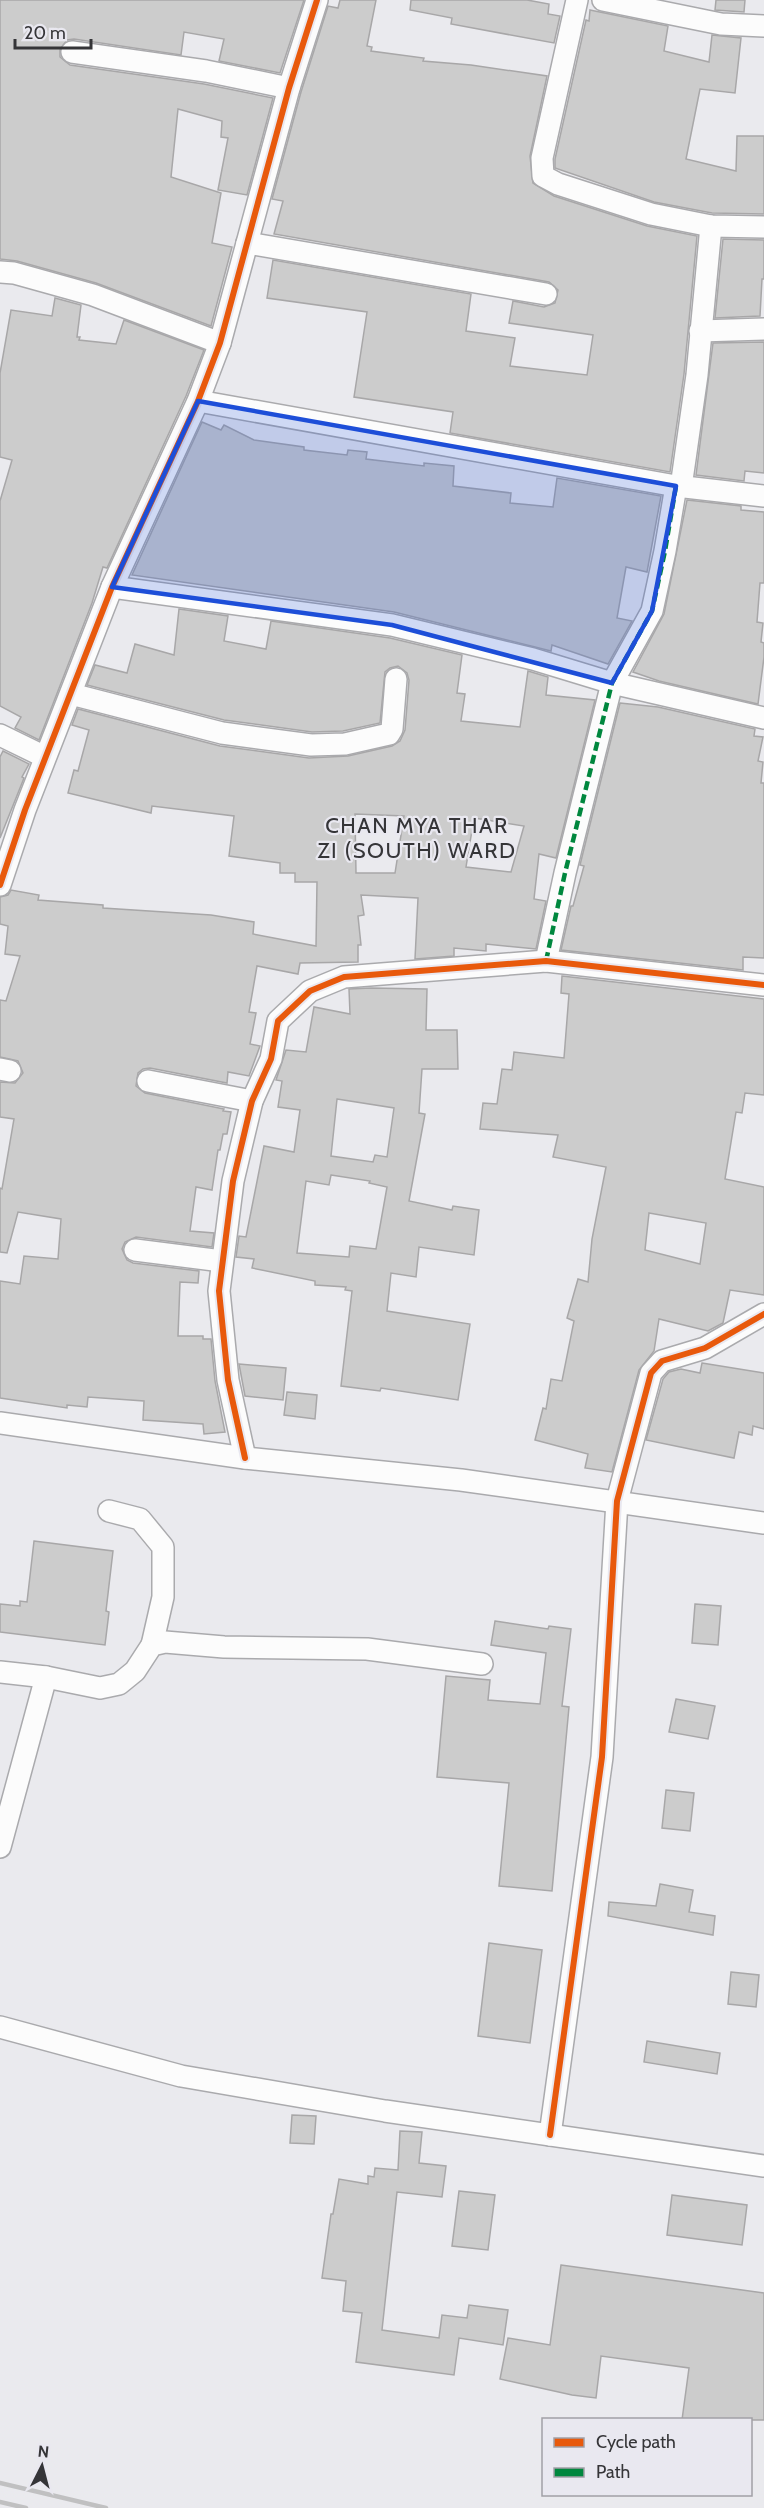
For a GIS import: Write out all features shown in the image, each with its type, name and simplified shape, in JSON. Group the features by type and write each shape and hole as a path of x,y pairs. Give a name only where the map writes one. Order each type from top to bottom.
{"street":[{"path":"2,874 112,587 198,401 220,343 289,88 317,0"},
{"path":"577,0 542,158 543,176 558,184 651,214 711,226 764,226"},
{"path":"603,0 721,24 764,26"},
{"path":"72,52 206,71 289,88"},
{"path":"546,961 565,873 612,683 652,611 678,486 697,375 711,226"},
{"path":"247,243 546,294"},
{"path":"0,272 14,273 93,295 220,343"},
{"path":"700,331 764,329"},
{"path":"198,401 678,486 764,496"},
{"path":"112,587 392,625 533,659 612,683 764,718"},
{"path":"71,694 222,733 311,745 345,744 389,734 392,729 396,679"},
{"path":"0,735 45,757"},
{"path":"245,1458 228,1380 219,1291 233,1182 252,1101 271,1059 278,1020 310,992 344,977 546,961 764,985"},
{"path":"148,1081 252,1101"},
{"path":"135,1250 222,1261"},
{"path":"550,2135 602,1757 617,1502 651,1372 662,1361 705,1348 764,1314"},
{"path":"0,1423 245,1458 461,1480 764,1523"},
{"path":"0,1672 46,1677 100,1688 119,1684 135,1671 152,1645 163,1597 163,1547 140,1520 110,1511"},
{"path":"152,1645 165,1642 224,1647 367,1649 482,1664"},
{"path":"0,1847 46,1677"},
{"path":"0,2027 181,2076 385,2111 764,2166"}],"highlighted area":[{"path":"198,401 676,486 652,611 612,683 392,625 112,587"}],"building":[{"path":"0,0 304,0 280,73 219,61 224,39 184,32 181,55 74,39 67,40 60,50 60,57 70,65 204,84 273,98 247,195 218,190 228,138 221,137 222,121 178,109 171,177 221,193 212,243 232,247 211,326 96,283 17,261 0,259"},
{"path":"340,0 376,0 367,46 372,47 371,51 424,58 423,61 547,76 530,156 533,183 554,196 647,226 697,236 684,374 670,472 450,433 453,412 354,397 367,312 267,298 273,260 471,294 466,331 515,338 510,366 587,375 593,335 509,323 513,301 544,307 555,303 558,290 549,282 274,234 283,201 272,199 301,92 328,6 338,8"},
{"path":"411,0 527,0 549,4 548,14 560,16 554,43 451,24 452,18 410,10"},
{"path":"716,0 745,0 744,12 715,10"},
{"path":"590,10 668,26 664,51 709,62 712,35 741,38 735,93 700,89 686,159 736,171 737,136 764,136 764,214 712,213 654,202 555,168 555,159"},
{"path":"723,239 764,240 764,279 762,279 760,316 715,318"},
{"path":"55,298 81,305 77,337 80,337 79,340 116,344 124,320 204,350 186,396 107,568 103,567 92,603 39,740 15,728 21,717 0,706 0,501 12,460 0,457 0,373 11,310 52,316"},
{"path":"764,342 764,473 745,471 744,481 696,475 713,343"},
{"path":"202,422 221,430 224,425 254,440 304,447 304,450 347,455 348,450 367,452 366,459 424,466 424,463 454,466 453,486 511,493 510,503 553,507 557,478 661,496 647,572 626,567 617,618 632,621 608,664 552,645 551,651 394,612 132,575"},
{"path":"687,500 741,506 741,510 764,512 764,583 760,583 757,622 763,623 761,642 764,643 764,657 758,704 659,681 633,672 664,614"},
{"path":"179,609 228,616 224,641 266,649 271,621 390,638 462,655 457,693 465,694 461,721 520,727 528,671 548,677 546,695 595,700 556,858 539,854 534,899 546,901 536,949 486,944 486,951 454,948 454,956 415,959 418,898 361,895 364,915 358,916 361,945 358,945 358,962 300,963 298,974 257,966 249,1012 256,1013 250,1044 260,1046 249,1076 228,1072 227,1083 150,1068 138,1073 136,1086 145,1093 231,1112 227,1134 223,1134 220,1150 218,1150 212,1190 196,1187 190,1231 214,1233 212,1247 136,1237 125,1242 122,1249 127,1260 133,1263 199,1271 198,1283 180,1282 178,1336 203,1336 203,1339 211,1339 215,1381 225,1432 204,1434 203,1424 143,1420 144,1401 88,1397 87,1407 67,1405 67,1408 0,1398 0,1281 20,1284 24,1256 58,1259 61,1219 18,1212 7,1253 0,1252 0,1188 2,1189 14,1119 0,1117 0,1082 15,1083 23,1073 18,1061 0,1057 0,1000 6,1001 20,956 5,954 8,926 0,924 0,897 8,895 11,890 39,895 38,900 103,905 103,908 211,915 254,922 253,934 316,946 317,882 295,882 295,873 280,873 280,863 229,856 234,816 152,806 151,813 68,793 74,770 78,771 89,730 72,725 78,709 220,746 309,758 348,756 392,746 400,741 405,730 409,680 407,673 398,666 385,672 380,723 343,731 312,732 224,720 87,685 95,665 127,673 135,644 174,655","holes":["355,814 404,816 395,873 356,873","474,818 524,826 511,872 466,867"]},
{"path":"620,703 658,707 755,729 754,736 763,737 758,761 763,762 761,783 764,783 764,958 743,957 743,970 561,950 571,906 573,906 584,866 580,865"},
{"path":"3,751 29,764 0,838 0,757"},
{"path":"562,976 764,999 764,1095 745,1093 742,1113 736,1112 725,1179 764,1187 764,1295 730,1290 723,1323 708,1331 659,1319 654,1351 639,1370 612,1472 585,1468 588,1454 535,1440 543,1408 546,1409 551,1379 562,1381 574,1321 567,1318 578,1279 588,1282 592,1239 606,1167 553,1157 558,1135 480,1129 483,1103 497,1104 502,1069 512,1070 514,1052 564,1058 569,994 561,993","holes":["649,1213 706,1223 700,1264 645,1250"]},
{"path":"349,989 427,989 426,1030 457,1030 458,1069 422,1069 419,1113 425,1114 409,1201 452,1210 453,1206 479,1210 474,1255 419,1247 416,1277 391,1273 387,1311 470,1324 458,1400 381,1388 380,1391 341,1386 352,1291 345,1290 346,1287 315,1285 315,1281 252,1268 254,1259 236,1257 239,1236 246,1237 264,1146 294,1152 300,1110 278,1107 282,1081 276,1080 286,1050 306,1052 314,1007 350,1014","holes":["337,1099 394,1108 387,1157 375,1155 373,1162 331,1156","331,1175 370,1181 369,1183 387,1187 376,1249 350,1246 349,1257 297,1253 306,1181 329,1185"]},
{"path":"702,1363 764,1373 764,1429 753,1426 752,1435 739,1432 734,1458 646,1440 663,1379 669,1372 681,1369 700,1373"},
{"path":"239,1364 286,1368 283,1400 245,1396"},
{"path":"287,1392 317,1395 315,1419 284,1415"},
{"path":"34,1541 113,1551 106,1611 109,1612 105,1645 0,1632 0,1604 20,1606 20,1601 27,1602"},
{"path":"695,1604 721,1606 718,1645 692,1643"},
{"path":"495,1621 548,1629 549,1626 571,1629 562,1706 569,1707 552,1891 499,1886 509,1783 437,1777 446,1676 490,1680 488,1700 540,1704 546,1653 491,1645"},
{"path":"676,1699 715,1706 708,1739 669,1732"},
{"path":"666,1790 694,1793 690,1831 662,1828"},
{"path":"660,1884 693,1890 689,1912 715,1916 713,1935 608,1916 609,1902 656,1906"},
{"path":"489,1943 542,1950 530,2043 478,2036"},
{"path":"731,1972 759,1975 756,2007 728,2004"},
{"path":"647,2041 720,2053 717,2074 644,2062"},
{"path":"292,2115 316,2116 314,2144 290,2143"},
{"path":"400,2131 422,2132 419,2163 446,2166 442,2197 397,2192 382,2330 439,2338 442,2315 467,2318 469,2305 508,2310 503,2345 459,2338 454,2375 356,2362 362,2313 343,2311 346,2281 322,2278 331,2214 333,2214 339,2179 368,2184 368,2176 374,2177 375,2168 398,2170"},
{"path":"459,2191 495,2195 488,2250 452,2246"},
{"path":"672,2195 747,2205 742,2245 667,2235"},
{"path":"561,2265 764,2293 764,2420 682,2418 689,2368 601,2356 596,2398 500,2379 508,2338 550,2345"}],"railway":[{"path":"0,2483 106,2508"},
{"path":"0,2502 26,2508"}],"marked path":[{"path":"546,961 565,873 612,683 652,611 676,486"}],"cycle path":[{"path":"0,885 25,810 112,587 198,401 220,343 289,88 317,0"},
{"path":"245,1458 228,1380 219,1291 233,1181 252,1101 271,1059 278,1021 310,991 344,977 546,961 764,985"},
{"path":"550,2135 602,1757 617,1501 651,1373 662,1361 705,1348 764,1314"}],"district":[{"name":"CHAN MYA THAR ZI (SOUTH) WARD","path":"417,838"}]}
